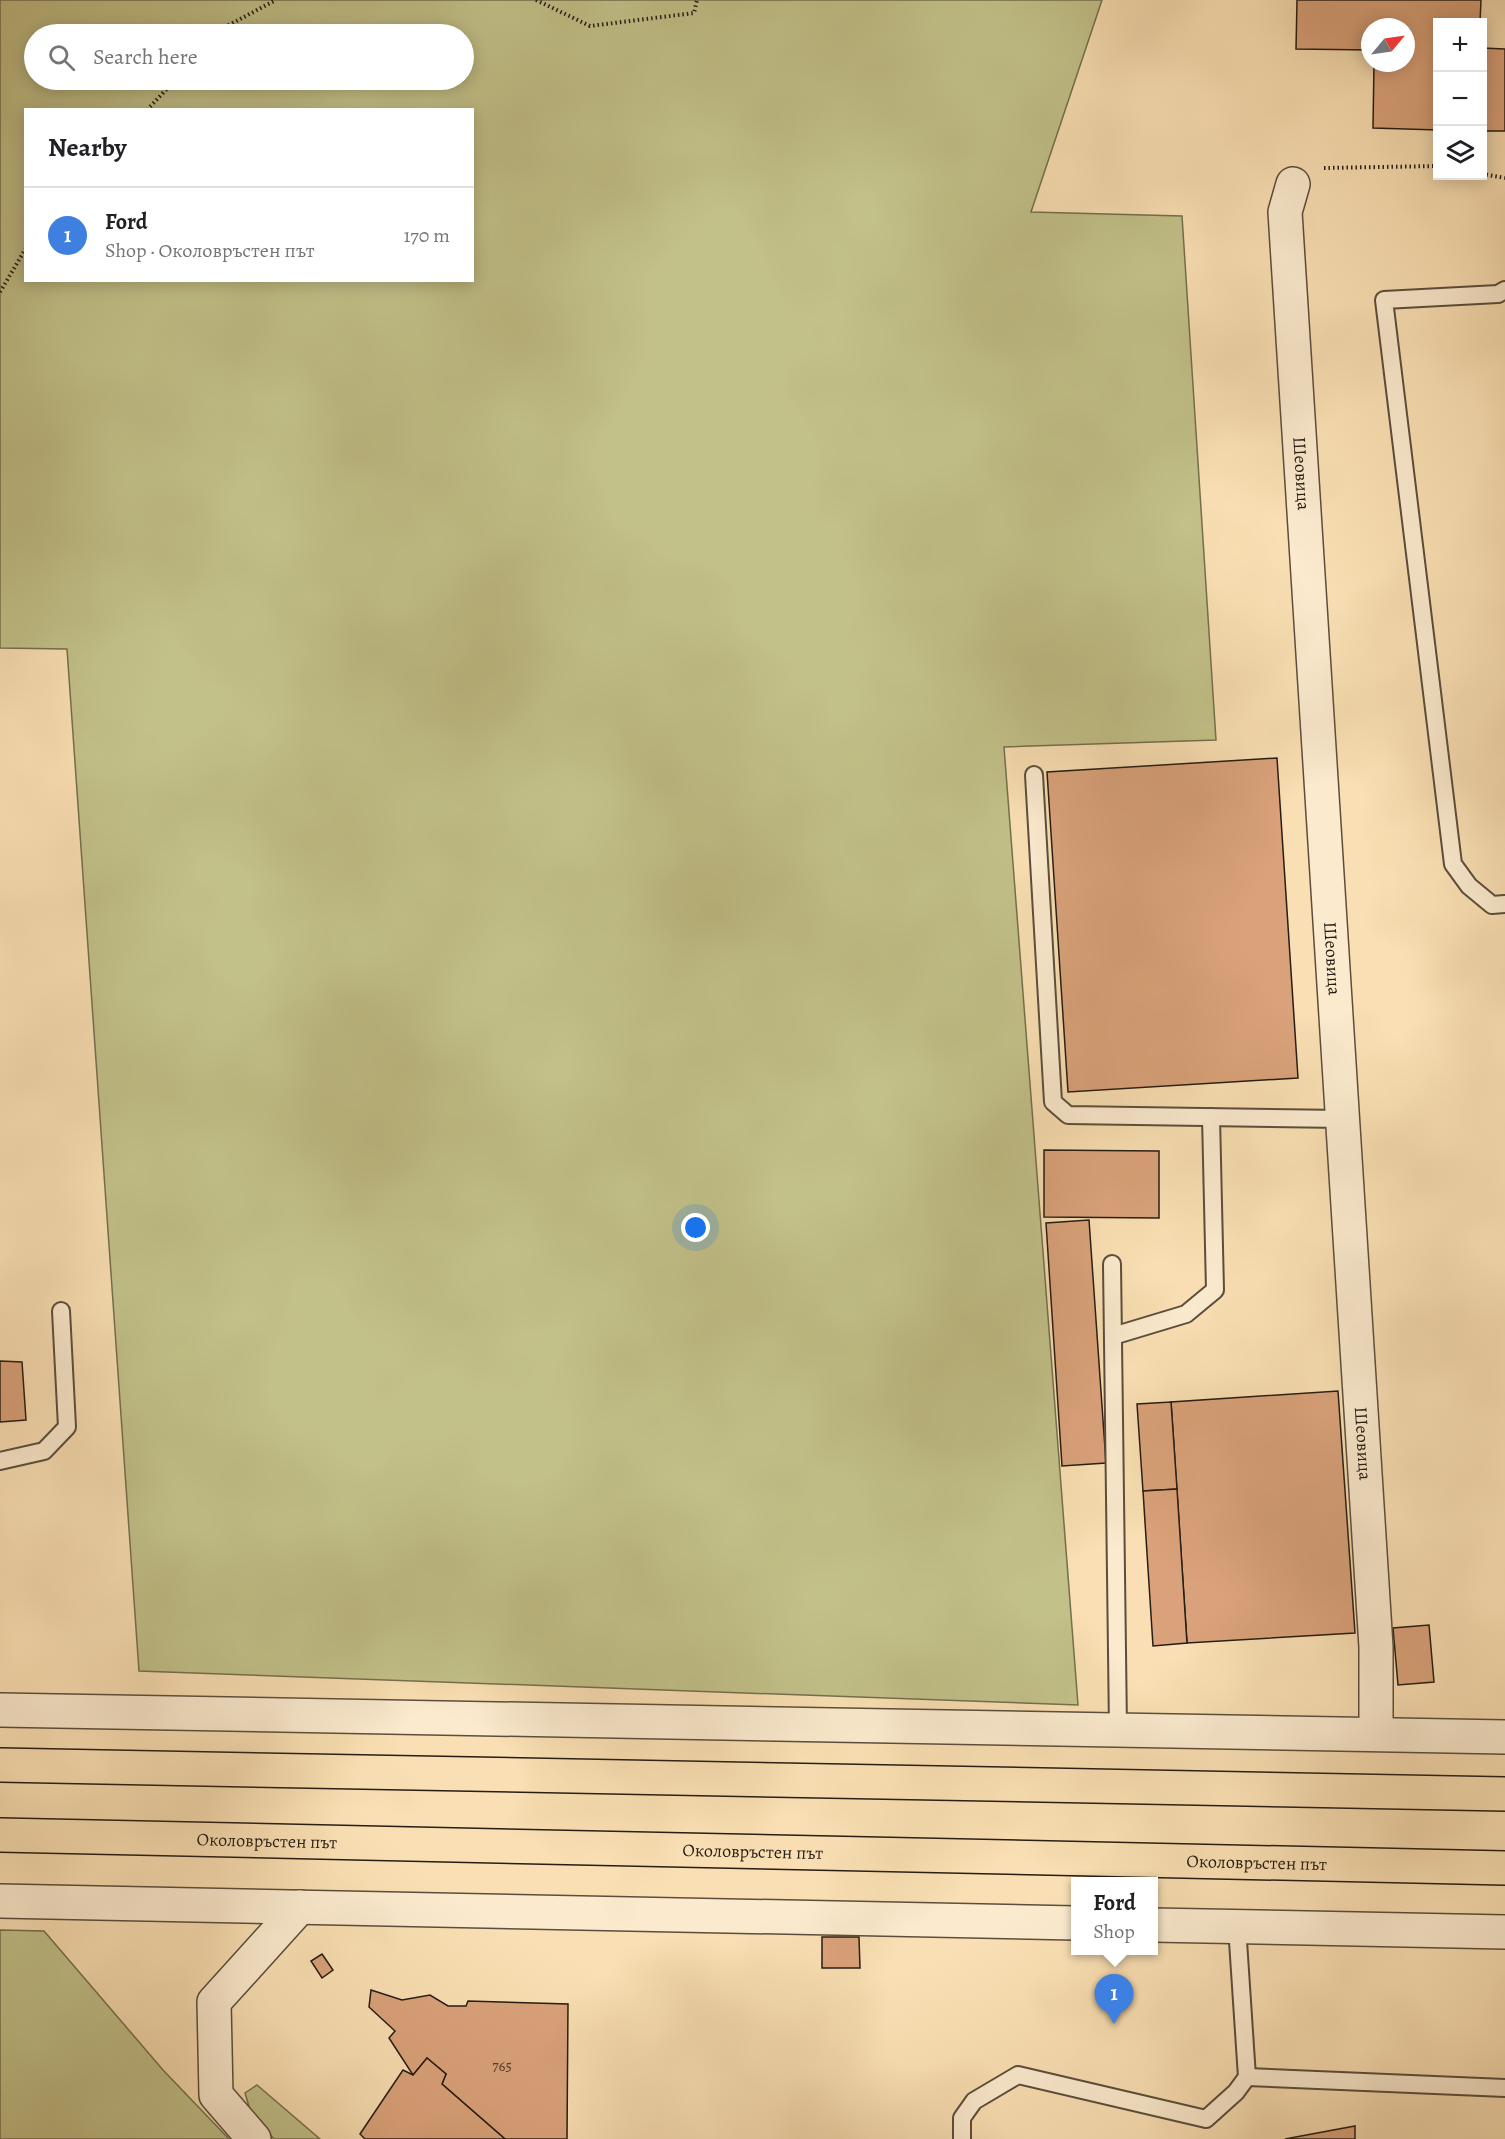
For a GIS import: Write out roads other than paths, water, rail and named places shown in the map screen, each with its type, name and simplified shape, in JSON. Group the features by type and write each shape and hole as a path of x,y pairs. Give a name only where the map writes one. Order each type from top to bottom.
{"highway":[{"path":"0,1765 1505,1794"},
{"path":"1318,1792 1505,1773"},
{"name":"Околовръстен път","path":"0,1835 1505,1868"},
{"path":"1320,1865 1505,1891"}],"street":[{"name":"Шеовица","path":"1293,184 1285,212 1376,1647 1376,1734"},
{"path":"0,1710 1505,1737"},
{"path":"0,1901 1071,1923"},
{"path":"254,2139 216,2095 214,2002 300,1907"},
{"path":"1158,1924 1505,1932"}],"lane":[{"path":"1505,290 1498,294 1384,300 1453,864 1469,886 1492,905 1505,904"},
{"path":"1034,775 1053,1102 1068,1115 1342,1119"},
{"path":"1113,1336 1186,1314 1215,1290 1211,1117"},
{"path":"1112,1264 1118,1729"},
{"path":"0,1461 44,1451 67,1427 61,1311"},
{"path":"962,2139 962,2118 974,2101 1018,2074 1206,2119 1236,2092 1247,2077 1237,1926"},
{"path":"1247,2077 1505,2088"}],"place":[{"name":"Ford","path":"1114,2024"}]}
